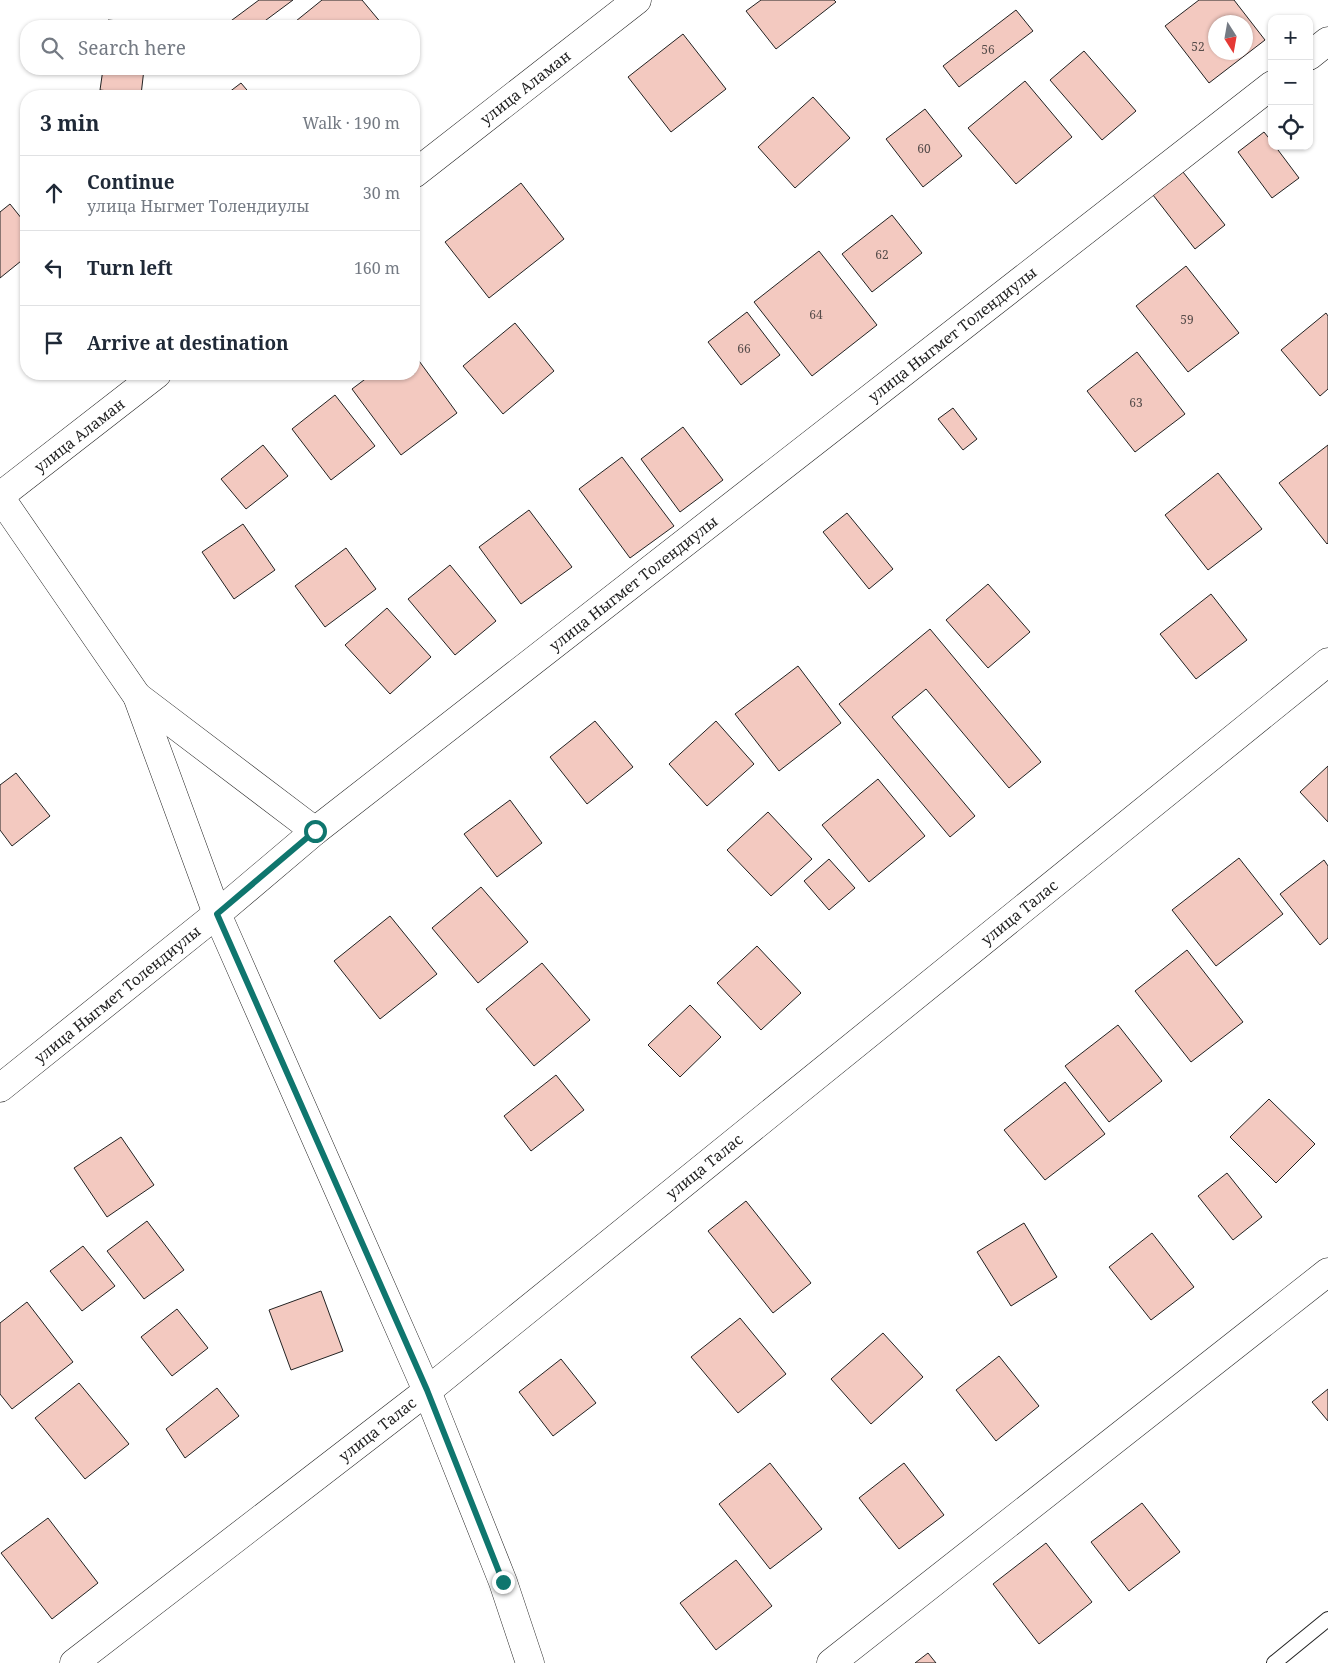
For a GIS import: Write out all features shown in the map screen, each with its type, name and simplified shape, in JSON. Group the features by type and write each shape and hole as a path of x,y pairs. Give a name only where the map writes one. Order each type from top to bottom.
{"street":[{"name":"улица Аламан","path":"420,169 637,0"},
{"path":"1313,53 1328,41"},
{"name":"улица Ныгмет Толендиулы","path":"0,1088 217,914 315,831 1268,88"},
{"name":"улица Аламан","path":"0,497 149,380"},
{"path":"0,497 137,696 217,914 427,1390 503,1582 530,1663"},
{"name":"улица Талас","path":"74,1663 427,1390 1328,662"},
{"path":"137,696 315,831"},
{"path":"831,1663 1328,1272"}],"lane":[{"path":"1274,1663 1328,1619"}],"building":[{"path":"259,0 293,0 266,20 232,20"},
{"path":"322,0 362,0 379,20 297,20"},
{"path":"761,0 834,0 836,2 776,49 746,11"},
{"path":"1199,0 1234,0 1246,15 1208,15 1208,60 1239,60 1209,83 1165,26"},
{"path":"1016,10 1033,31 959,87 943,66"},
{"path":"1253,25 1265,40 1253,49"},
{"path":"683,34 726,89 671,132 628,77"},
{"path":"1084,51 1136,111 1102,140 1050,80"},
{"path":"102,75 143,75 142,90 100,90"},
{"path":"1025,81 1072,137 1016,184 968,128"},
{"path":"241,83 247,90 232,90"},
{"path":"813,97 850,138 795,188 758,147"},
{"path":"925,109 962,156 923,187 886,139"},
{"path":"1264,132 1268,137 1268,150 1278,150 1299,178 1272,198 1238,152"},
{"path":"1183,172 1225,225 1195,249 1153,195"},
{"path":"521,183 564,239 489,298 445,242"},
{"path":"10,204 20,216 20,262 0,278 0,212"},
{"path":"892,215 922,253 872,292 842,254"},
{"path":"819,251 877,325 812,376 754,302"},
{"path":"1186,266 1239,333 1188,372 1136,306"},
{"path":"747,312 780,355 741,385 708,342"},
{"path":"1326,313 1328,316 1328,389 1320,396 1281,350"},
{"path":"515,323 554,371 503,414 463,366"},
{"path":"1137,352 1185,414 1135,452 1087,391"},
{"path":"420,362 457,413 401,455 352,389 364,380 420,380"},
{"path":"335,395 375,446 331,480 292,429"},
{"path":"953,408 977,439 963,450 938,419"},
{"path":"683,427 723,480 680,512 641,459"},
{"path":"263,445 288,476 246,509 221,479"},
{"path":"1328,445 1328,543 1327,544 1279,483"},
{"path":"622,457 674,526 630,558 579,489"},
{"path":"1218,473 1262,529 1208,570 1165,515"},
{"path":"529,510 572,567 521,604 479,547"},
{"path":"847,513 893,569 869,589 823,532"},
{"path":"243,524 275,570 234,599 202,552"},
{"path":"346,548 376,589 325,627 295,586"},
{"path":"450,565 496,621 455,655 408,599"},
{"path":"988,584 1030,632 988,668 946,620"},
{"path":"1211,594 1247,640 1196,679 1160,634"},
{"path":"387,608 431,657 390,694 345,645"},
{"path":"930,629 1041,762 1009,788 926,689 892,717 975,816 950,837 839,704"},
{"path":"798,666 841,723 779,771 735,714"},
{"path":"595,721 633,767 587,804 550,757"},
{"path":"716,721 754,764 707,806 669,764"},
{"path":"1328,766 1328,822 1300,792"},
{"path":"16,773 50,816 12,846 0,830 0,785"},
{"path":"878,779 925,836 869,882 822,825"},
{"path":"510,800 542,843 497,877 464,834"},
{"path":"768,812 812,859 771,896 727,850"},
{"path":"1239,858 1283,914 1216,966 1172,910"},
{"path":"829,859 855,888 829,910 804,881"},
{"path":"1324,860 1328,866 1328,938 1320,945 1280,894"},
{"path":"481,887 528,942 478,983 432,928"},
{"path":"390,916 437,974 380,1019 334,961"},
{"path":"757,946 801,993 761,1030 717,983"},
{"path":"1187,950 1243,1022 1191,1062 1135,991"},
{"path":"542,963 590,1020 534,1066 486,1009"},
{"path":"690,1005 721,1037 680,1077 648,1045"},
{"path":"1118,1025 1162,1081 1109,1122 1065,1066"},
{"path":"556,1075 584,1110 531,1151 504,1116"},
{"path":"1065,1082 1105,1134 1045,1180 1004,1130"},
{"path":"1269,1099 1315,1144 1276,1183 1230,1137"},
{"path":"121,1137 154,1185 107,1217 74,1168"},
{"path":"1227,1173 1262,1217 1233,1240 1198,1196"},
{"path":"746,1201 811,1283 773,1313 708,1231"},
{"path":"147,1221 184,1270 144,1299 107,1251"},
{"path":"1024,1223 1057,1277 1011,1306 977,1252"},
{"path":"1152,1233 1194,1287 1151,1320 1109,1267"},
{"path":"83,1246 115,1286 82,1311 50,1271"},
{"path":"321,1291 343,1351 291,1370 269,1310"},
{"path":"27,1302 73,1362 12,1409 0,1394 0,1323"},
{"path":"177,1309 208,1348 172,1376 141,1337"},
{"path":"740,1318 786,1374 738,1413 691,1357"},
{"path":"883,1333 923,1377 871,1424 831,1379"},
{"path":"999,1356 1039,1406 996,1441 956,1390"},
{"path":"561,1359 596,1403 553,1436 519,1392"},
{"path":"79,1383 129,1444 85,1479 35,1418"},
{"path":"217,1388 239,1416 185,1458 166,1429"},
{"path":"1328,1389 1328,1421 1312,1402"},
{"path":"770,1463 822,1529 770,1569 719,1504"},
{"path":"904,1463 944,1515 899,1549 859,1498"},
{"path":"1142,1503 1180,1552 1129,1591 1091,1542"},
{"path":"48,1518 98,1583 52,1619 1,1553"},
{"path":"1046,1543 1092,1602 1039,1644 993,1584"},
{"path":"736,1560 772,1606 716,1650 680,1603"},
{"path":"928,1653 936,1663 915,1663"}],"route":[{"path":"315,831 217,914 427,1390 503,1582"}]}
